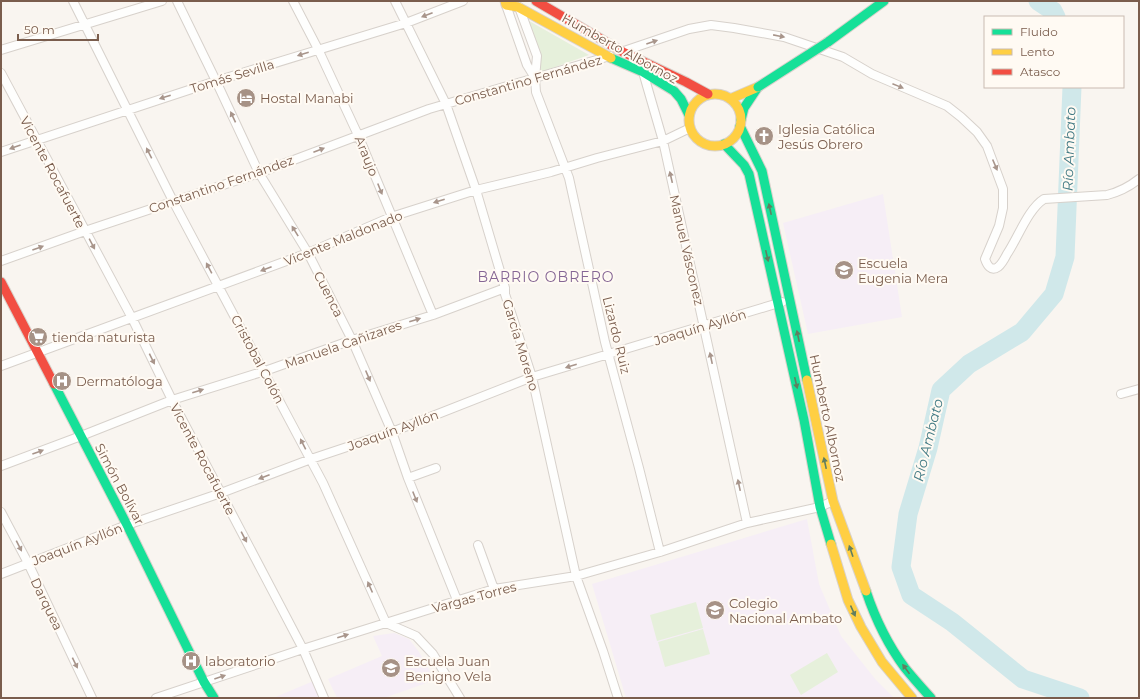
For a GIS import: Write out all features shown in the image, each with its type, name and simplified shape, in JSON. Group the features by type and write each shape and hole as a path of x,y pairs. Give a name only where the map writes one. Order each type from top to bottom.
{"main road":[{"name":"Humberto Albornoz","path":"536,1 623,52 708,94"},
{"path":"730,98 758,87 828,42 884,1"},
{"name":"Humberto Albornoz","path":"505,3 517,4 608,57 642,72 674,91 681,99 689,116"},
{"path":"740,123 740,112 736,104 730,98 716,93 701,97 695,102 691,108 689,116 690,128 694,136 700,142 716,146 724,144 737,134 740,123 744,108 758,87"},
{"name":"Humberto Albornoz","path":"740,123 762,171 833,501 871,606 889,643 905,668 931,698"},
{"name":"Humberto Albornoz","path":"724,144 744,165 748,174 804,420 820,507 848,600 860,627 882,662 912,698"},
{"name":"Simón Bolívar","path":"1,282 127,525 204,682 214,698"}],"street":[{"name":"Cristobal Colón","path":"73,1 173,201 311,459 386,623"},
{"path":"1,50 162,1"},
{"name":"Cuenca","path":"177,1 259,173 308,253 352,340 392,432 408,478 457,600"},
{"name":"Araujo","path":"293,1 358,135 433,315"},
{"name":"García Moreno","path":"395,1 446,104 476,190 505,288 505,294 532,377 576,576 618,698"},
{"name":"Tomás Sevilla","path":"1,152 216,81 406,23 463,1"},
{"name":"Lizardo Ruiz","path":"505,3 527,65 535,78"},
{"name":"Lizardo Ruiz","path":"517,4 537,56 535,78 536,92 569,178 608,354 660,552"},
{"name":"Constantino Fernández","path":"1,261 85,231 259,173 358,135 446,104 608,57 689,29 711,25 784,37 843,57 872,74 946,106 961,117 977,132 986,146 1003,189 1004,208 999,226 985,259 986,264 990,268 998,266 1004,259 1028,218 1039,202 1044,199 1100,196 1117,193 1139,180"},
{"name":"Manuel Vásconez","path":"642,72 662,141 747,523"},
{"name":"Vicente Rocafuerte","path":"1,74 35,140 132,318 172,400 302,649 324,698"},
{"name":"Vicente Maldonado","path":"1,366 308,253 391,217 476,190 551,172 662,141 690,128"},
{"name":"Manuela Cañizares","path":"1,466 172,400 265,371 352,340 433,315 505,288"},
{"name":"Joaquín Ayllón","path":"1,574 127,525 221,493 311,459 392,432 532,377 778,303 790,301"},
{"path":"1121,394 1139,389"},
{"path":"408,478 436,468"},
{"name":"Vargas Torres","path":"156,698 302,649 494,589 576,576 660,552 747,523 820,507 833,501"},
{"name":"Darquea","path":"1,512 28,563 92,698"},
{"path":"478,545 494,589"},
{"path":"386,623 416,636 433,654 460,698"}],"shaded area":[{"name":"Escuela Eugenia Mera","path":"883,194 902,317 808,334 783,223"},
{"name":"Colegio Nacional Ambato","path":"807,519 819,584 841,636 876,680 894,698 626,698 592,584"},
{"name":"Escuela Juan Benigno Vela","path":"394,633 409,639 419,652 435,680 384,698 337,698 328,679 382,656 373,636"},
{"path":"316,680 324,698 273,698"}],"green space":[{"path":"524,18 589,55 541,72"},
{"path":"696,602 703,628 657,641 650,615"},
{"path":"703,629 710,654 665,667 658,642"},
{"path":"827,653 838,672 801,695 790,675"}],"waterway":[{"name":"Río Ambato","path":"1038,1 1053,11 1056,16"},
{"name":"Río Ambato","path":"1072,88 1065,257 1054,294 1022,332 969,364 941,390 928,448 908,514 901,567 911,595 952,622 1023,679 1080,698"}],"traffic: fast":[{"path":"828,42 884,1"},
{"path":"758,87 828,42"},
{"path":"611,58 643,72 674,91 681,99 689,115"},
{"path":"741,120 744,108 758,87"},
{"path":"740,126 762,171 807,380"},
{"path":"724,144 744,165 749,174 804,420 820,507 831,544"},
{"path":"54,384 127,525 204,682 214,698"},
{"path":"866,591 878,621 893,650 905,668 931,698"}],"traffic: slow":[{"path":"505,1 506,5 518,7 611,58"},
{"path":"730,99 758,87"},
{"path":"710,94 720,94 729,98 737,106 741,115 741,120 741,125 737,134 729,142 720,146 710,146 701,142 693,134 689,125 689,115 693,106 701,98 710,94"},
{"path":"807,380 833,501 866,591"},
{"path":"831,544 848,600 861,627 882,662 912,698"}],"traffic: jam":[{"path":"536,1 623,52 708,94"},
{"path":"1,282 54,384"}],"place":[{"name":"Hostal Manabi","path":"246,98"},
{"name":"Iglesia Católica Jesús Obrero","path":"764,136"},
{"name":"Escuela Eugenia Mera","path":"844,270"},
{"name":"tienda naturista","path":"38,337"},
{"name":"Dermatóloga","path":"62,381"},
{"name":"Colegio Nacional Ambato","path":"715,610"},
{"name":"laboratorio","path":"191,661"},
{"name":"Escuela Juan Benigno Vela","path":"391,668"}],"district":[{"name":"BARRIO OBRERO","path":"546,277"}]}
